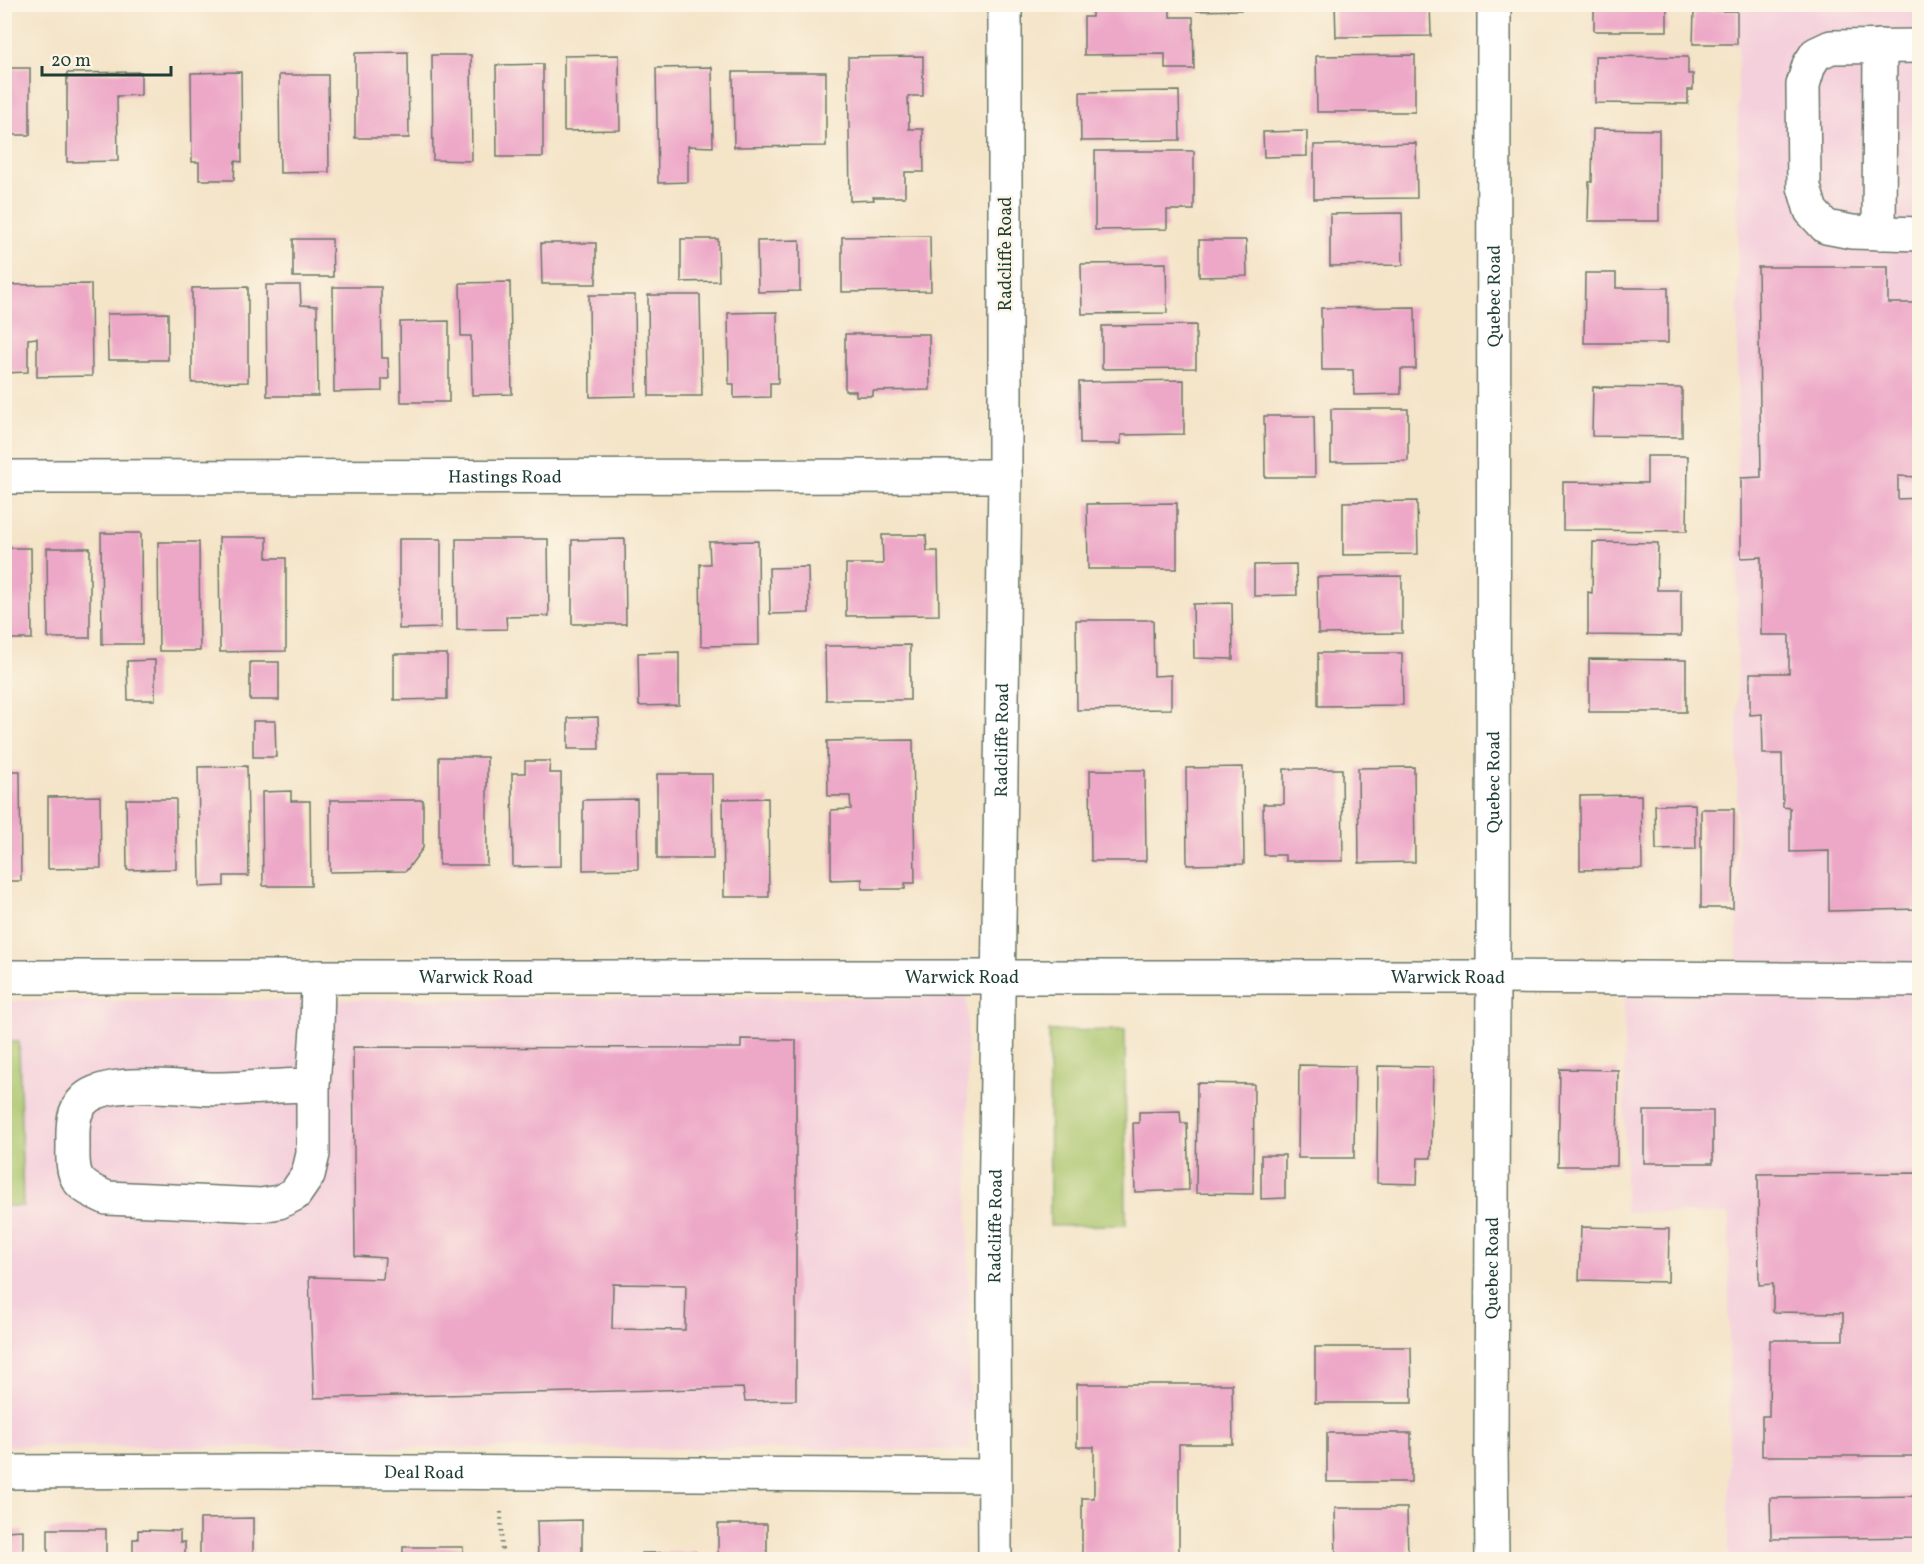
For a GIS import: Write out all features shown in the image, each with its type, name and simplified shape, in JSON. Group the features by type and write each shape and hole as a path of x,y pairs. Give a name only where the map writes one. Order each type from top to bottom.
{"street":[{"name":"Radcliffe Road","path":"995,1560 994,1298 1005,476 1005,4"},
{"name":"Quebec Road","path":"1492,1560 1494,4"},
{"path":"1880,46 1880,233"},
{"path":"1920,46 1831,47 1816,54 1809,65 1803,85 1804,187 1811,211 1826,226 1852,232 1920,234"},
{"name":"Hastings Road","path":"4,477 1005,476"},
{"name":"Warwick Road","path":"4,977 1493,977 1920,980"},
{"path":"313,1085 217,1089 135,1086 98,1092 86,1099 76,1110 73,1155 76,1177 85,1188 107,1198 261,1205 279,1202 295,1194 308,1175 313,1154 313,1085 318,977"},
{"name":"Deal Road","path":"4,1472 501,1472 994,1476"}],"path":[{"path":"501,1472 502,1560"}],"shaded area":[{"path":"1738,5 1919,5 1919,1559 1729,1559 1729,1214 1625,1212 1624,972 1737,971"},
{"path":"967,997 970,1450 5,1446 5,1001"}],"green space":[{"path":"1125,1030 1126,1225 1050,1226 1049,1031"},
{"path":"5,1042 19,1042 23,1206 5,1206"}],"building":[{"path":"1114,4 1170,4 1170,17 1193,17 1194,69 1165,69 1165,54 1084,55 1084,17 1092,17 1092,8 1114,8"},
{"path":"1197,4 1241,4 1241,10 1197,11"},
{"path":"1335,4 1430,4 1431,36 1336,37"},
{"path":"1594,4 1667,4 1667,31 1594,31"},
{"path":"1694,11 1737,11 1737,44 1693,44"},
{"path":"408,52 409,138 355,138 355,53"},
{"path":"432,55 471,55 472,161 433,160"},
{"path":"619,55 620,130 564,131 564,56"},
{"path":"1415,55 1415,112 1317,112 1316,56"},
{"path":"923,56 923,96 908,96 909,129 923,129 924,172 905,172 905,197 873,197 874,200 850,201 848,57"},
{"path":"1595,56 1688,57 1688,74 1693,74 1693,90 1688,90 1688,104 1595,103"},
{"path":"543,64 543,157 497,157 496,65"},
{"path":"712,67 713,147 688,146 688,182 658,183 656,68"},
{"path":"4,68 30,68 30,135 4,135"},
{"path":"141,72 141,95 117,96 118,161 67,162 67,73"},
{"path":"241,72 242,162 235,161 234,180 199,180 199,162 192,162 191,73"},
{"path":"733,72 826,72 826,146 734,147"},
{"path":"279,75 328,75 329,172 280,173"},
{"path":"1179,91 1180,140 1081,141 1080,92"},
{"path":"1593,129 1659,130 1659,221 1588,221 1589,182 1592,182"},
{"path":"1307,131 1307,156 1264,157 1263,132"},
{"path":"1416,143 1417,198 1314,199 1314,145"},
{"path":"1095,151 1194,151 1194,210 1167,210 1167,229 1095,230"},
{"path":"1402,213 1403,265 1330,266 1330,214"},
{"path":"930,236 931,291 842,292 842,237"},
{"path":"293,239 332,239 333,277 293,277"},
{"path":"681,239 718,239 719,281 681,282"},
{"path":"800,240 800,291 758,292 757,241"},
{"path":"1199,240 1246,240 1247,276 1199,277"},
{"path":"541,243 596,243 596,284 542,284"},
{"path":"1166,263 1167,313 1082,314 1081,264"},
{"path":"1758,267 1888,267 1888,303 1920,303 1920,477 1898,476 1898,499 1920,498 1920,909 1829,911 1829,851 1790,852 1790,808 1783,807 1782,754 1763,754 1762,714 1750,715 1750,673 1789,673 1789,635 1761,635 1761,557 1741,558 1741,478 1761,477"},
{"path":"1585,273 1616,273 1616,288 1668,288 1668,343 1584,343"},
{"path":"510,282 512,394 472,395 471,336 461,336 460,283"},
{"path":"91,284 92,376 37,377 37,338 28,339 28,372 4,373 4,285"},
{"path":"266,285 300,285 301,305 317,306 318,396 267,396"},
{"path":"248,287 248,382 192,383 192,288"},
{"path":"333,287 381,287 382,358 388,358 389,379 382,379 382,391 334,392"},
{"path":"589,295 635,295 636,396 590,397"},
{"path":"648,295 700,295 702,396 649,396"},
{"path":"1415,307 1416,369 1401,369 1401,394 1354,395 1353,370 1322,370 1321,308"},
{"path":"777,312 778,383 770,383 770,397 734,398 734,384 729,384 728,313"},
{"path":"168,313 168,360 108,360 107,314"},
{"path":"449,321 449,402 401,402 400,322"},
{"path":"1196,325 1196,368 1102,369 1102,326"},
{"path":"845,334 929,334 930,390 873,391 873,396 856,396 856,391 845,391"},
{"path":"1184,380 1184,434 1121,435 1121,444 1080,444 1079,382"},
{"path":"1593,387 1682,388 1682,437 1592,436"},
{"path":"1331,409 1408,409 1408,461 1331,462"},
{"path":"1264,416 1314,416 1315,477 1265,477"},
{"path":"1647,456 1688,456 1687,531 1563,530 1563,482 1647,483"},
{"path":"1417,501 1418,554 1343,555 1343,502"},
{"path":"1177,503 1177,569 1088,569 1087,504"},
{"path":"101,533 141,533 142,644 102,644"},
{"path":"882,535 926,535 927,551 938,551 939,615 846,616 846,564 883,564"},
{"path":"219,537 267,537 267,558 286,558 286,651 220,652"},
{"path":"399,539 441,539 441,628 399,629"},
{"path":"456,539 548,539 549,616 506,617 507,629 457,630"},
{"path":"625,539 626,624 572,624 572,540"},
{"path":"758,541 759,645 701,646 700,564 710,564 709,542"},
{"path":"158,542 199,542 200,651 159,651"},
{"path":"1593,542 1658,543 1657,590 1681,590 1681,636 1588,635 1588,592 1592,593"},
{"path":"4,548 31,548 32,639 4,639"},
{"path":"47,548 90,548 90,638 48,638"},
{"path":"1296,564 1297,595 1254,596 1254,565"},
{"path":"808,567 809,613 770,614 769,568"},
{"path":"1402,576 1402,633 1318,634 1317,577"},
{"path":"1232,603 1233,659 1194,658 1193,604"},
{"path":"1076,620 1153,620 1154,676 1171,675 1171,709 1077,710"},
{"path":"910,645 910,700 826,700 825,646"},
{"path":"679,652 679,705 639,706 638,653"},
{"path":"1318,653 1402,653 1403,705 1318,706"},
{"path":"394,654 447,654 447,699 394,700"},
{"path":"1589,659 1686,660 1686,712 1589,712"},
{"path":"155,660 155,700 128,700 127,661"},
{"path":"250,662 279,662 279,700 250,700"},
{"path":"598,717 599,749 568,749 568,718"},
{"path":"253,721 275,721 276,757 253,757"},
{"path":"913,740 915,883 905,883 905,889 862,889 862,879 831,880 831,810 851,809 850,796 828,796 827,741"},
{"path":"439,757 487,757 487,865 439,865"},
{"path":"525,761 550,761 549,773 561,773 561,866 513,867 512,773 525,773"},
{"path":"247,766 249,876 224,876 224,886 200,887 198,767"},
{"path":"1243,767 1244,864 1187,865 1186,768"},
{"path":"1414,767 1415,862 1359,863 1358,768"},
{"path":"1284,769 1342,769 1343,861 1285,861 1285,855 1264,855 1263,804 1284,804"},
{"path":"1090,770 1145,770 1146,861 1091,861"},
{"path":"4,771 20,771 21,881 4,881"},
{"path":"657,774 712,774 713,859 657,859"},
{"path":"291,791 291,801 310,801 311,886 263,886 262,792"},
{"path":"1641,795 1642,869 1580,870 1580,796"},
{"path":"100,796 101,868 48,869 48,797"},
{"path":"768,798 769,897 724,897 723,799"},
{"path":"126,799 176,799 176,869 127,870"},
{"path":"637,799 638,869 583,870 583,800"},
{"path":"330,800 423,800 423,848 406,871 330,872"},
{"path":"1695,804 1696,849 1656,850 1655,805"},
{"path":"1701,809 1734,809 1733,908 1701,908"},
{"path":"741,1039 796,1040 796,1400 745,1401 743,1388 314,1398 309,1277 383,1279 385,1258 355,1256 353,1047 741,1048","holes":["613,1284 686,1285 685,1330 612,1329"]},
{"path":"1299,1065 1355,1066 1354,1158 1298,1158"},
{"path":"1378,1066 1433,1067 1431,1158 1418,1158 1417,1184 1377,1183"},
{"path":"1560,1069 1618,1070 1617,1166 1558,1166"},
{"path":"1197,1083 1254,1084 1253,1194 1196,1193"},
{"path":"1180,1111 1181,1123 1187,1123 1189,1190 1135,1192 1133,1123 1139,1123 1139,1112"},
{"path":"1644,1111 1713,1111 1713,1163 1644,1163"},
{"path":"1261,1155 1285,1155 1285,1198 1261,1199"},
{"path":"1920,1173 1920,1456 1762,1456 1762,1416 1769,1416 1770,1340 1843,1340 1843,1313 1773,1312 1773,1284 1759,1285 1758,1174"},
{"path":"1581,1227 1669,1229 1668,1282 1579,1280"},
{"path":"1315,1347 1411,1347 1412,1403 1315,1403"},
{"path":"1077,1384 1232,1384 1233,1444 1179,1444 1179,1560 1082,1560 1082,1498 1094,1498 1094,1447 1077,1447"},
{"path":"1327,1433 1411,1433 1411,1482 1327,1482"},
{"path":"1920,1496 1920,1537 1771,1539 1770,1498"},
{"path":"1335,1508 1407,1508 1408,1560 1336,1560"},
{"path":"253,1518 253,1560 200,1560 200,1519"},
{"path":"582,1520 582,1560 538,1560 537,1521"},
{"path":"718,1524 767,1524 767,1560 718,1560"},
{"path":"48,1529 106,1529 106,1560 48,1560"},
{"path":"23,1530 23,1560 4,1560 4,1531"},
{"path":"138,1530 180,1531 180,1542 185,1542 185,1560 133,1560 133,1539 138,1539"},
{"path":"403,1547 463,1547 463,1560 403,1560"},
{"path":"696,1552 696,1560 642,1560 642,1553"}]}
